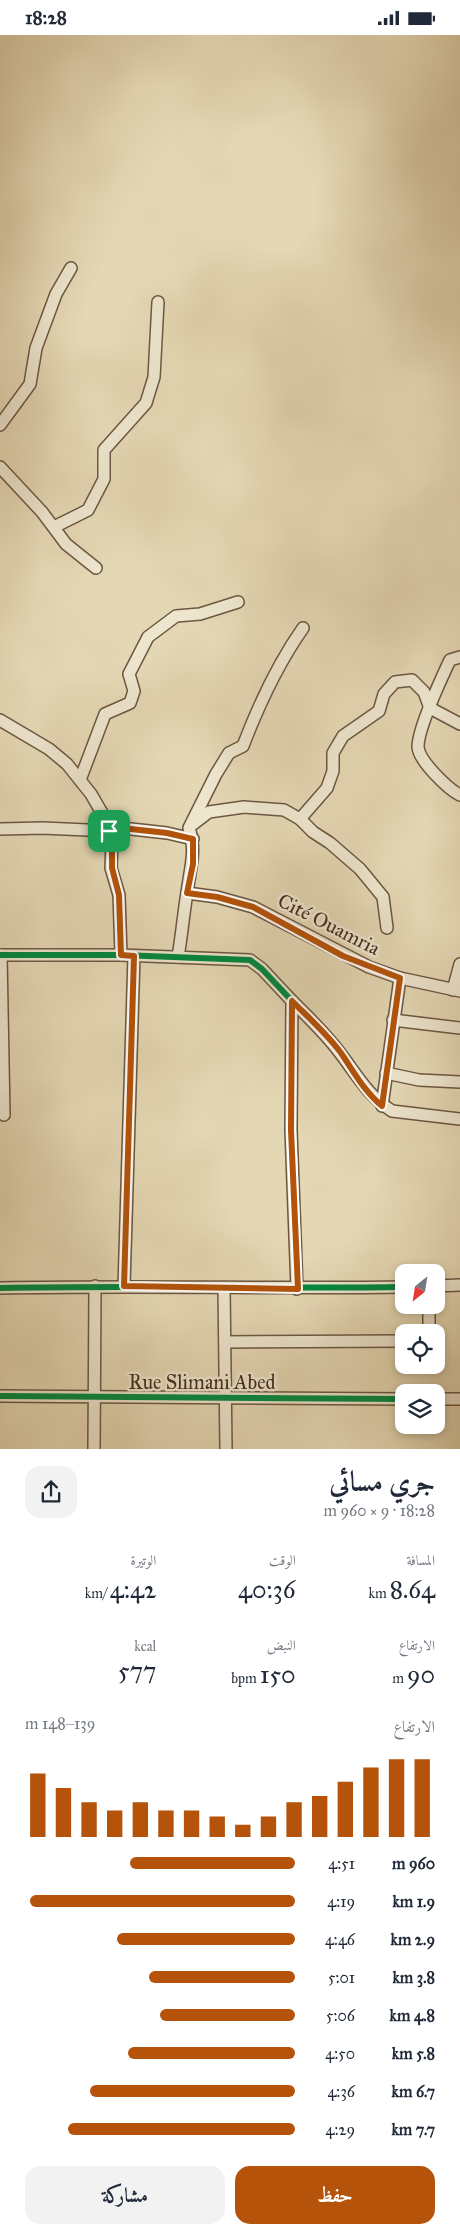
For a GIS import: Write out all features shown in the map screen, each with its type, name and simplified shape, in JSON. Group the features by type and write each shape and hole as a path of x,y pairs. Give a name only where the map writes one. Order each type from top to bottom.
{"street":[{"path":"0,425 30,384 36,347 56,294 71,268"},
{"path":"54,527 88,510 104,479 104,450 146,403 154,377 158,301"},
{"path":"0,467 54,527 66,544 96,569"},
{"path":"80,780 105,714 130,703 134,691 130,674 148,637 176,616 200,614 238,602"},
{"path":"178,957 193,864 191,834 220,767 229,753 243,746 257,709 276,668 303,629"},
{"path":"460,657 450,660 435,691 418,745 420,755 431,770 460,795"},
{"path":"300,819 327,788 333,771 333,753 343,736 379,711 384,694 395,682 412,679 424,692 430,708 460,724"},
{"path":"0,719 49,749 67,764 91,794 106,820 112,841 112,868 119,895 121,955"},
{"path":"191,834 209,812 244,807 284,809 349,857 372,883 383,897 387,928"},
{"path":"0,829 42,827 109,831 122,828 191,834"},
{"name":"Cité Ouamria","path":"187,893 217,897 253,907 343,956 400,978 456,990 460,965"},
{"path":"4,1115 1,955 121,955 250,960 275,981 321,1031 341,1054 362,1085 382,1106 392,1111 460,1119"},
{"path":"124,1286 134,956"},
{"path":"382,1106 400,978"},
{"path":"292,1001 291,1130 298,1289"},
{"path":"393,1020 460,1028"},
{"path":"386,1073 419,1080 460,1082"},
{"path":"445,1286 460,1285"},
{"path":"94,1449 95,1286"},
{"path":"0,1288 95,1286 298,1289 395,1287"},
{"path":"224,1288 226,1449"},
{"path":"225,1342 395,1341"},
{"name":"Rue Slimani Abed","path":"0,1397 395,1399"},
{"path":"445,1399 460,1399"}],"cycle path":[{"path":"0,955 121,955 250,960 262,969 292,1001 291,1130 297,1289"},
{"path":"0,1288 395,1287"},
{"path":"0,1396 395,1399"}],"route":[{"path":"122,828 140,829 193,839 193,864 187,893 217,897 253,907 343,956 400,978 382,1106 362,1085 341,1054 292,1001 291,1130 298,1289 124,1286 134,956 121,955 119,895 112,868 112,841 109,831 122,828"}]}
